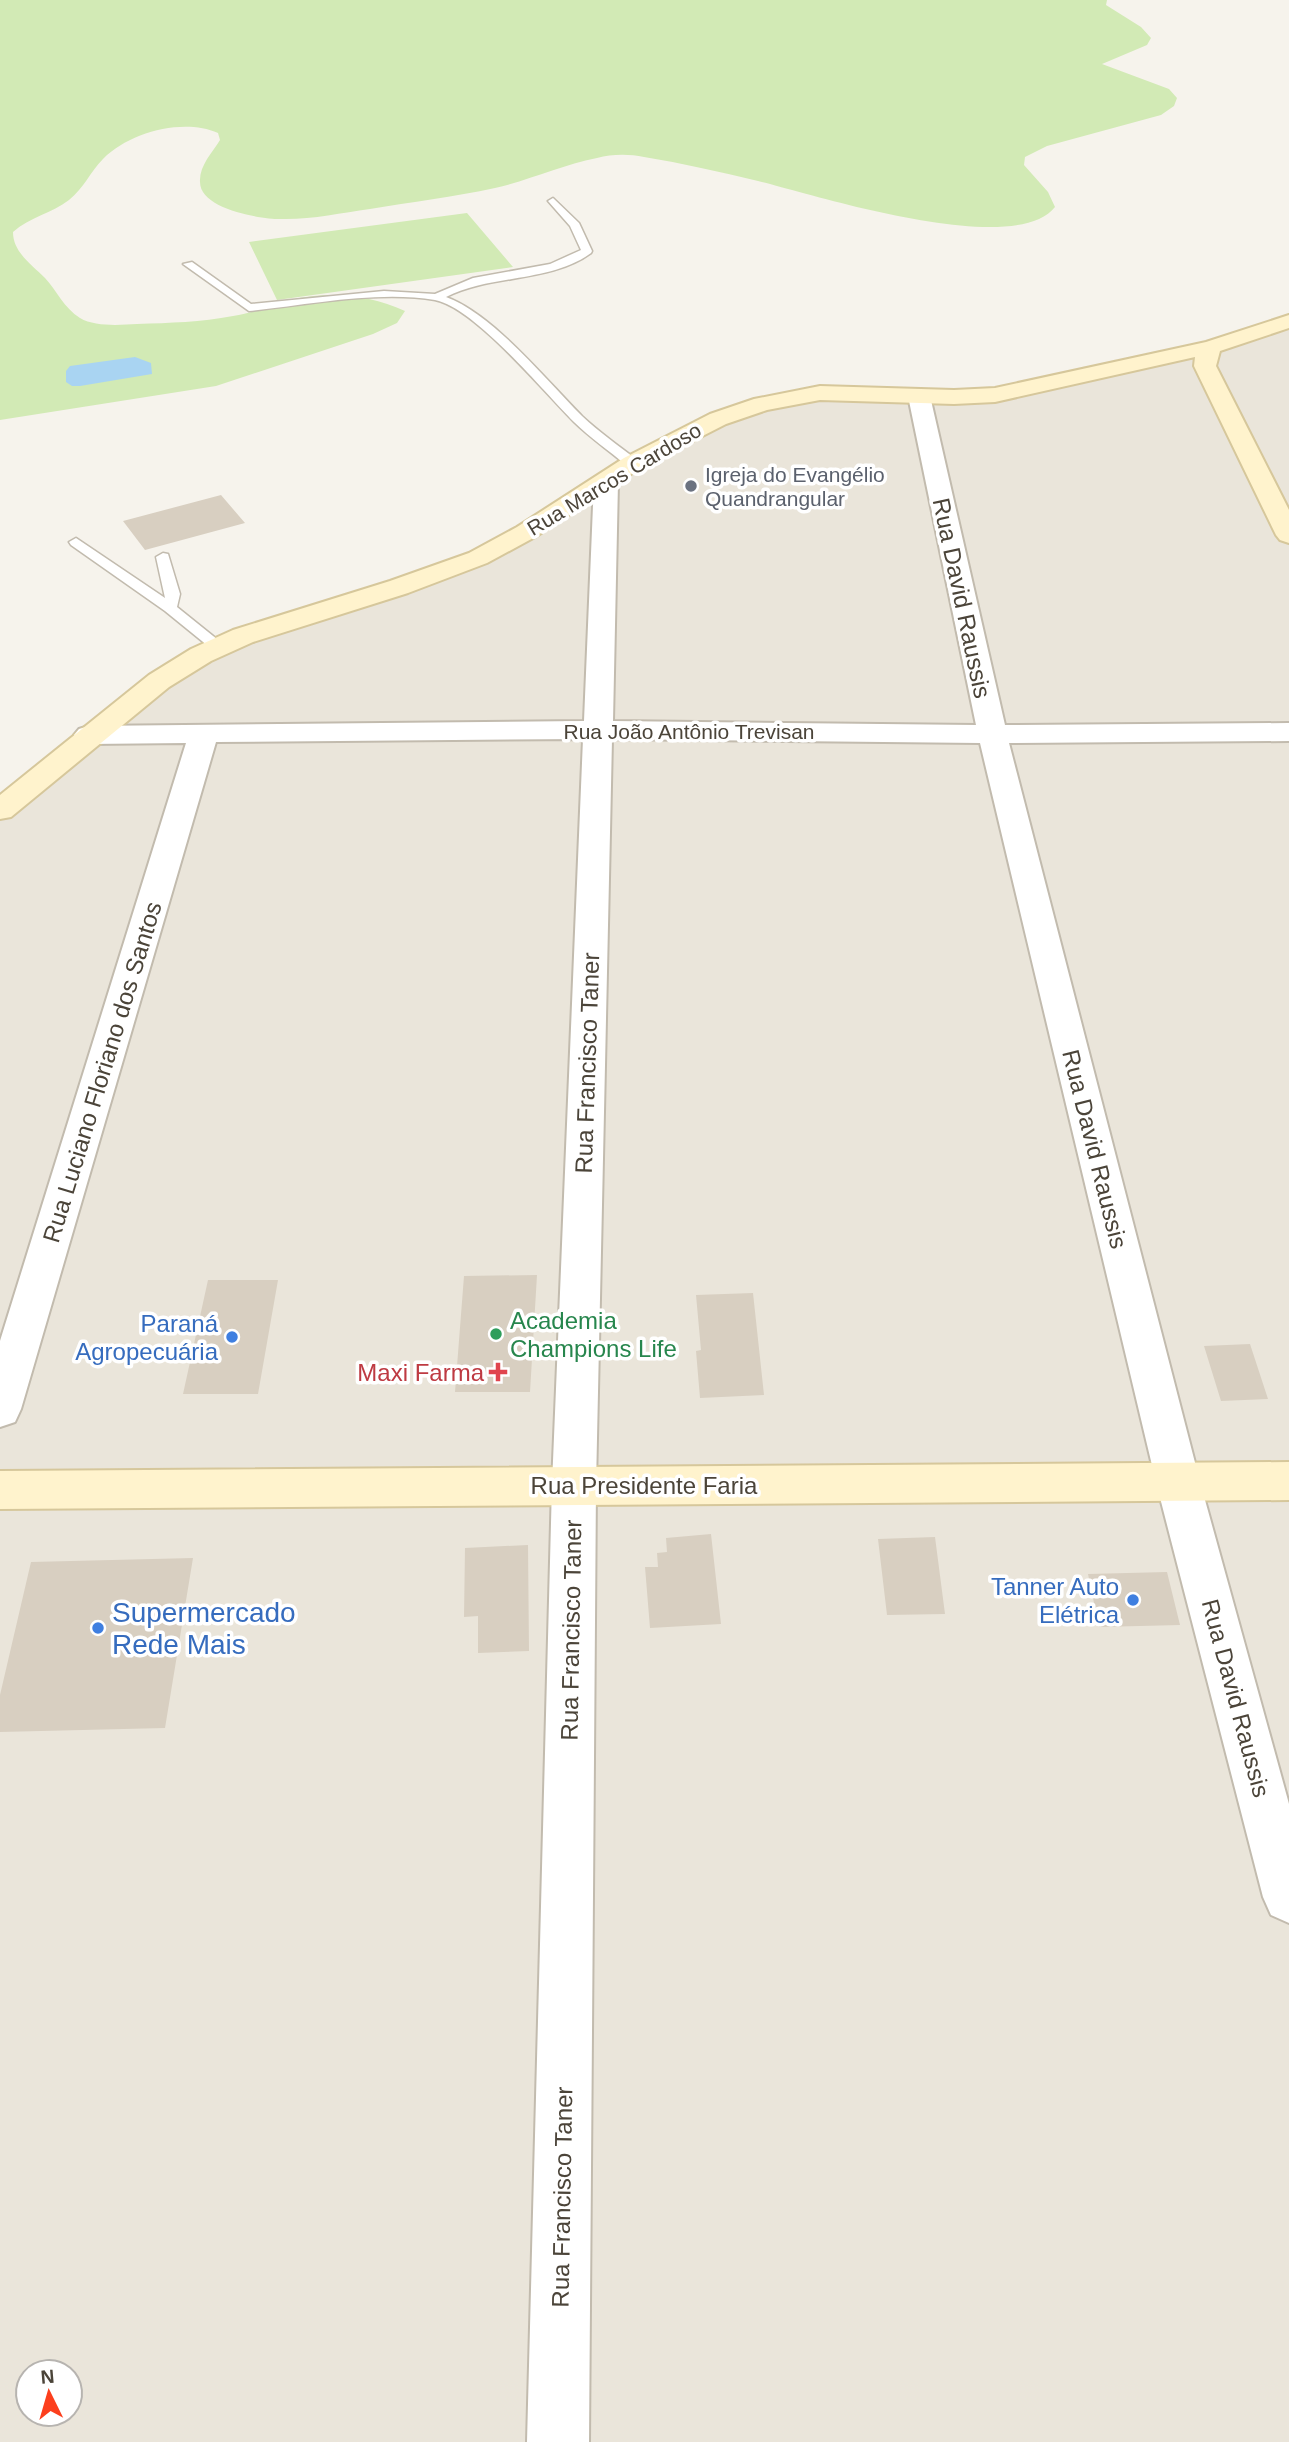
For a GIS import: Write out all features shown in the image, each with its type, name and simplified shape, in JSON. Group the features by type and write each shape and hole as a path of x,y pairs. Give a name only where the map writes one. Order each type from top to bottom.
{"street":[{"name":"Rua Marcos Cardoso","path":"0,810 89,735 159,681 218,647 254,632 457,567 499,548 619,473 718,418 782,399 837,392 919,397 995,395 1212,346 1289,321"},
{"path":"1212,346 1206,356 1205,366 1289,535"},
{"name":"Rua David Raussis","path":"919,397 992,734 1178,1482 1289,1897"},
{"name":"Rua Francisco Taner","path":"558,2442 573,1485 597,730 619,473"},
{"name":"Rua João Antônio Trevisan","path":"89,735 203,736 597,730 992,734 1289,732"},
{"name":"Rua Luciano Floriano dos Santos","path":"0,1409 203,736"},
{"name":"Rua Presidente Faria","path":"0,1490 1289,1481"}],"lane":[{"path":"437,297 479,279 542,268 581,257 587,251 575,225 553,201"},
{"path":"188,264 244,307 249,308 384,294 437,297 459,305 580,422 619,473"},
{"path":"76,542 170,608 218,647"},
{"path":"163,557 173,594 170,608"}],"shaded area":[{"path":"1289,321 1289,2442 0,2442 0,810 183,666 457,567 662,446 799,395 995,395"}],"green space":[{"path":"0,0 1107,0 1106,5 1141,27 1151,38 1147,45 1102,64 1169,89 1177,98 1174,106 1161,115 1047,146 1025,157 1024,165 1048,192 1055,207 1033,221 999,227 912,219 715,171 626,155 584,161 508,185 464,194 314,217 271,219 232,211 220,206 203,191 200,176 220,140 218,133 189,127 158,130 127,141 114,150 98,164 69,200 13,232 19,252 45,278 74,314 86,321 108,325 185,322 240,315 305,297 334,295 377,301 405,311 397,323 373,334 216,386 0,420"},
{"path":"467,213 513,267 277,300 249,242"}],"water":[{"path":"135,357 151,363 152,374 80,386 72,386 66,382 66,371 70,366"}],"building":[{"path":"221,495 245,523 145,550 123,521"},
{"name":"Academia Champions Life","path":"537,1275 530,1392 455,1392 464,1276"},
{"name":"Paraná Agropecuária","path":"208,1280 278,1280 258,1394 183,1394"},
{"path":"753,1293 764,1395 700,1398 696,1351 701,1350 696,1295"},
{"path":"1250,1344 1268,1399 1221,1401 1204,1346"},
{"path":"711,1534 721,1624 650,1628 645,1567 658,1567 657,1553 667,1552 666,1538"},
{"path":"935,1537 945,1614 887,1615 878,1539"},
{"path":"528,1545 529,1651 478,1653 478,1616 464,1617 465,1548"},
{"name":"Supermercado Rede Mais","path":"193,1558 165,1728 0,1732 0,1695 31,1562"},
{"name":"Tanner Auto Elétrica","path":"1167,1572 1180,1625 1099,1627 1088,1574"}],"place":[{"name":"Igreja do Evangélio Quandrangular","path":"691,486"},
{"name":"Academia Champions Life","path":"496,1334"},
{"name":"Paraná Agropecuária","path":"232,1337"},
{"name":"Maxi Farma","path":"498,1372"},
{"name":"Tanner Auto Elétrica","path":"1133,1600"},
{"name":"Supermercado Rede Mais","path":"98,1628"}]}
